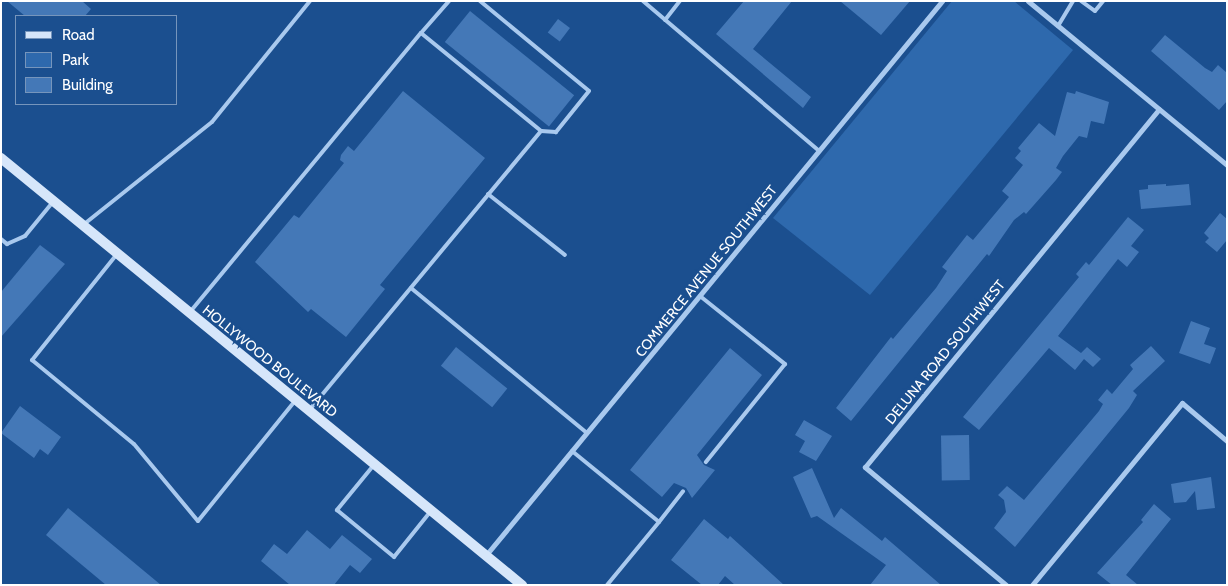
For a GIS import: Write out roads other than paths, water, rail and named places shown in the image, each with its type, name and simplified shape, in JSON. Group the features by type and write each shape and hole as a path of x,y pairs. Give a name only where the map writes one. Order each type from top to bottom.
{"street":[{"name":"COMMERCE AVENUE SOUTHWEST","path":"486,555 942,1"},
{"path":"1028,1 1227,165"},
{"name":"DELUNA ROAD SOUTHWEST","path":"1006,585 865,467 1159,109"},
{"name":"HOLLYWOOD BOULEVARD","path":"1,158 522,585"},
{"path":"1032,585 1182,403 1227,440"}],"lane":[{"path":"83,225 212,122 310,1"},
{"path":"190,312 449,1"},
{"path":"421,33 540,131 556,132 589,91 480,1"},
{"path":"643,1 819,151"},
{"path":"665,20 680,1"},
{"path":"1058,26 1073,1"},
{"path":"1081,1 1095,11 1103,1"},
{"path":"309,410 540,131"},
{"path":"488,194 565,256"},
{"path":"1,239 7,244 25,236 54,201"},
{"path":"118,253 32,360 134,444 198,521 296,400"},
{"path":"411,288 587,433"},
{"path":"700,296 785,364 706,462"},
{"path":"572,450 658,522"},
{"path":"375,464 337,510 394,557 432,510"},
{"path":"607,585 683,491"}]}
